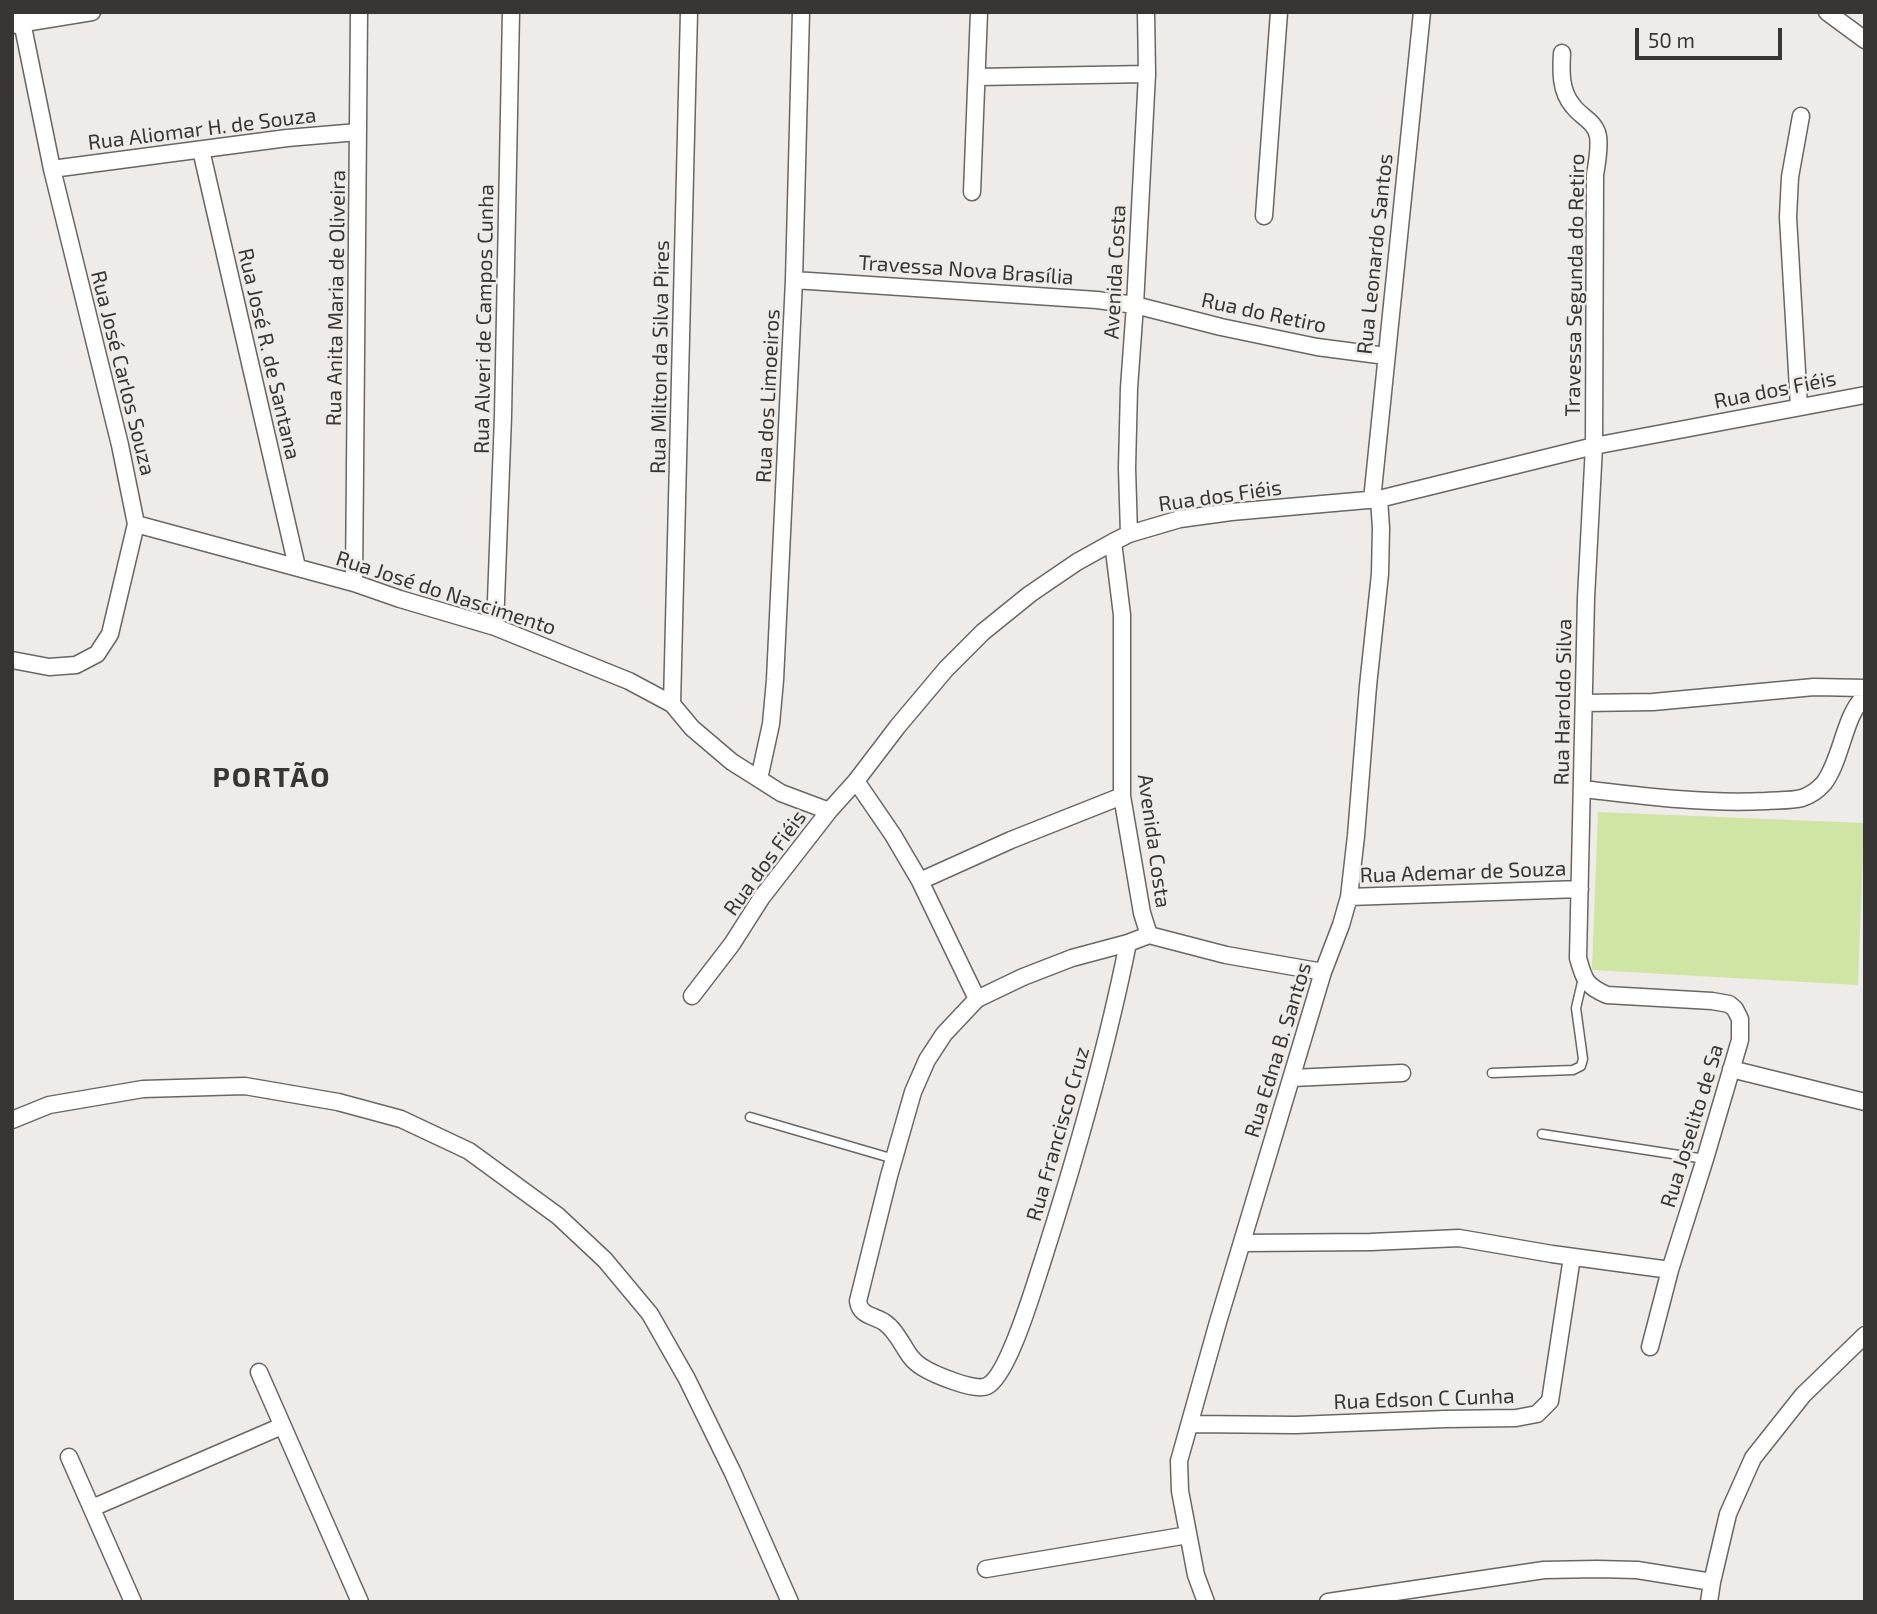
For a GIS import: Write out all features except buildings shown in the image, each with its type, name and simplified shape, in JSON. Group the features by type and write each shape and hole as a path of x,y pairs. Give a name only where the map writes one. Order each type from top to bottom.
{"street":[{"path":"18,20 92,12"},
{"name":"Rua Anita Maria de Oliveira","path":"354,583 359,12"},
{"name":"Rua Alveri de Campos Cunha","path":"495,627 503,416 511,12"},
{"name":"Rua Milton da Silva Pires","path":"673,704 689,12"},
{"name":"Rua dos Limoeiros","path":"759,779 771,724 775,680 794,280 801,12"},
{"path":"972,192 979,12"},
{"name":"Avenida Costa","path":"1129,534 1129,388 1147,74 1146,12"},
{"path":"1264,216 1279,12"},
{"name":"Rua Leonardo Santos","path":"1375,499 1386,356 1422,12"},
{"path":"1827,12 1865,40"},
{"name":"Rua José Carlos Souza","path":"12,660 48,667 76,666 97,654 110,634 136,524 120,445 18,20"},
{"name":"Travessa Segunda do Retiro","path":"1562,53 1561,75 1564,91 1573,106 1591,121 1598,134 1593,229 1594,446"},
{"path":"977,77 1147,74"},
{"path":"1799,406 1788,217 1790,177 1801,116"},
{"name":"Rua Aliomar H. de Souza","path":"52,169 287,138 359,132"},
{"name":"Rua José R. de Santana","path":"201,150 297,568"},
{"name":"Travessa Nova Brasília","path":"794,280 1097,300 1135,305"},
{"name":"Rua do Retiro","path":"1135,305 1317,348 1386,356"},
{"name":"Rua dos Fiéis","path":"692,996 732,944 762,897 946,669 983,632 1030,594 1112,542 1129,534 1181,519 1218,513 1375,499 1594,446 1865,395"},
{"name":"Rua Haroldo Silva","path":"1583,977 1578,958 1586,598 1594,446"},
{"name":"Rua Edna B. Santos","path":"1206,1602 1196,1575 1188,1535 1180,1491 1179,1461 1323,972 1349,897 1380,574 1381,528 1375,499"},
{"name":"Rua José do Nascimento","path":"136,524 354,583 400,600 495,627 629,681 673,704 692,728 732,762 781,793 829,811"},
{"name":"Avenida Costa","path":"1112,542 1122,615 1122,796 1142,913 1149,935"},
{"path":"1584,703 1653,702 1814,687 1865,688"},
{"path":"1583,789 1697,800 1801,799 1816,791 1826,780 1834,766 1852,716 1865,696"},
{"path":"856,781 920,881 977,999"},
{"path":"920,881 1022,835 1122,796"},
{"name":"Rua Ademar de Souza","path":"1349,897 1580,888"},
{"path":"894,1159 913,1092 927,1060 944,1034 977,999 1023,978 1072,958 1149,935 1226,955 1323,972"},
{"name":"Rua Francisco Cruz","path":"894,1159 860,1286 858,1301 862,1312 885,1323 921,1367 961,1384 978,1388 987,1386 995,1379 1019,1335 1069,1179 1115,1008 1128,943"},
{"name":"Rua Joselito de Sa","path":"1583,977 1592,989 1607,995 1729,1004 1741,1019 1740,1040 1670,1270 1650,1348"},
{"path":"1731,1069 1865,1102"},
{"path":"1292,1078 1402,1073"},
{"path":"12,1120 49,1105 143,1089 245,1086 338,1102 401,1119 469,1151 558,1216 605,1260 650,1314 687,1379 727,1461 790,1602"},
{"path":"1242,1243 1459,1238 1670,1270"},
{"name":"Rua Edson C Cunha","path":"1190,1424 1516,1418 1537,1413 1550,1401 1572,1257"},
{"path":"1709,1602 1728,1514 1753,1458 1803,1395 1865,1335"},
{"path":"258,1372 360,1602"},
{"path":"92,1508 282,1426"},
{"path":"69,1457 133,1602"},
{"path":"986,1569 1188,1535"},
{"path":"1328,1602 1407,1596 1544,1570 1637,1570 1712,1582"}],"lane":[{"path":"1492,1073 1573,1070 1581,1066 1583,1059 1576,1008 1583,977"},
{"path":"750,1117 894,1159"},
{"path":"1542,1134 1705,1159"}],"green space":[{"path":"1598,812 1864,823 1858,985 1592,970"}],"district":[{"name":"PORTÃO","path":"272,778"}]}
